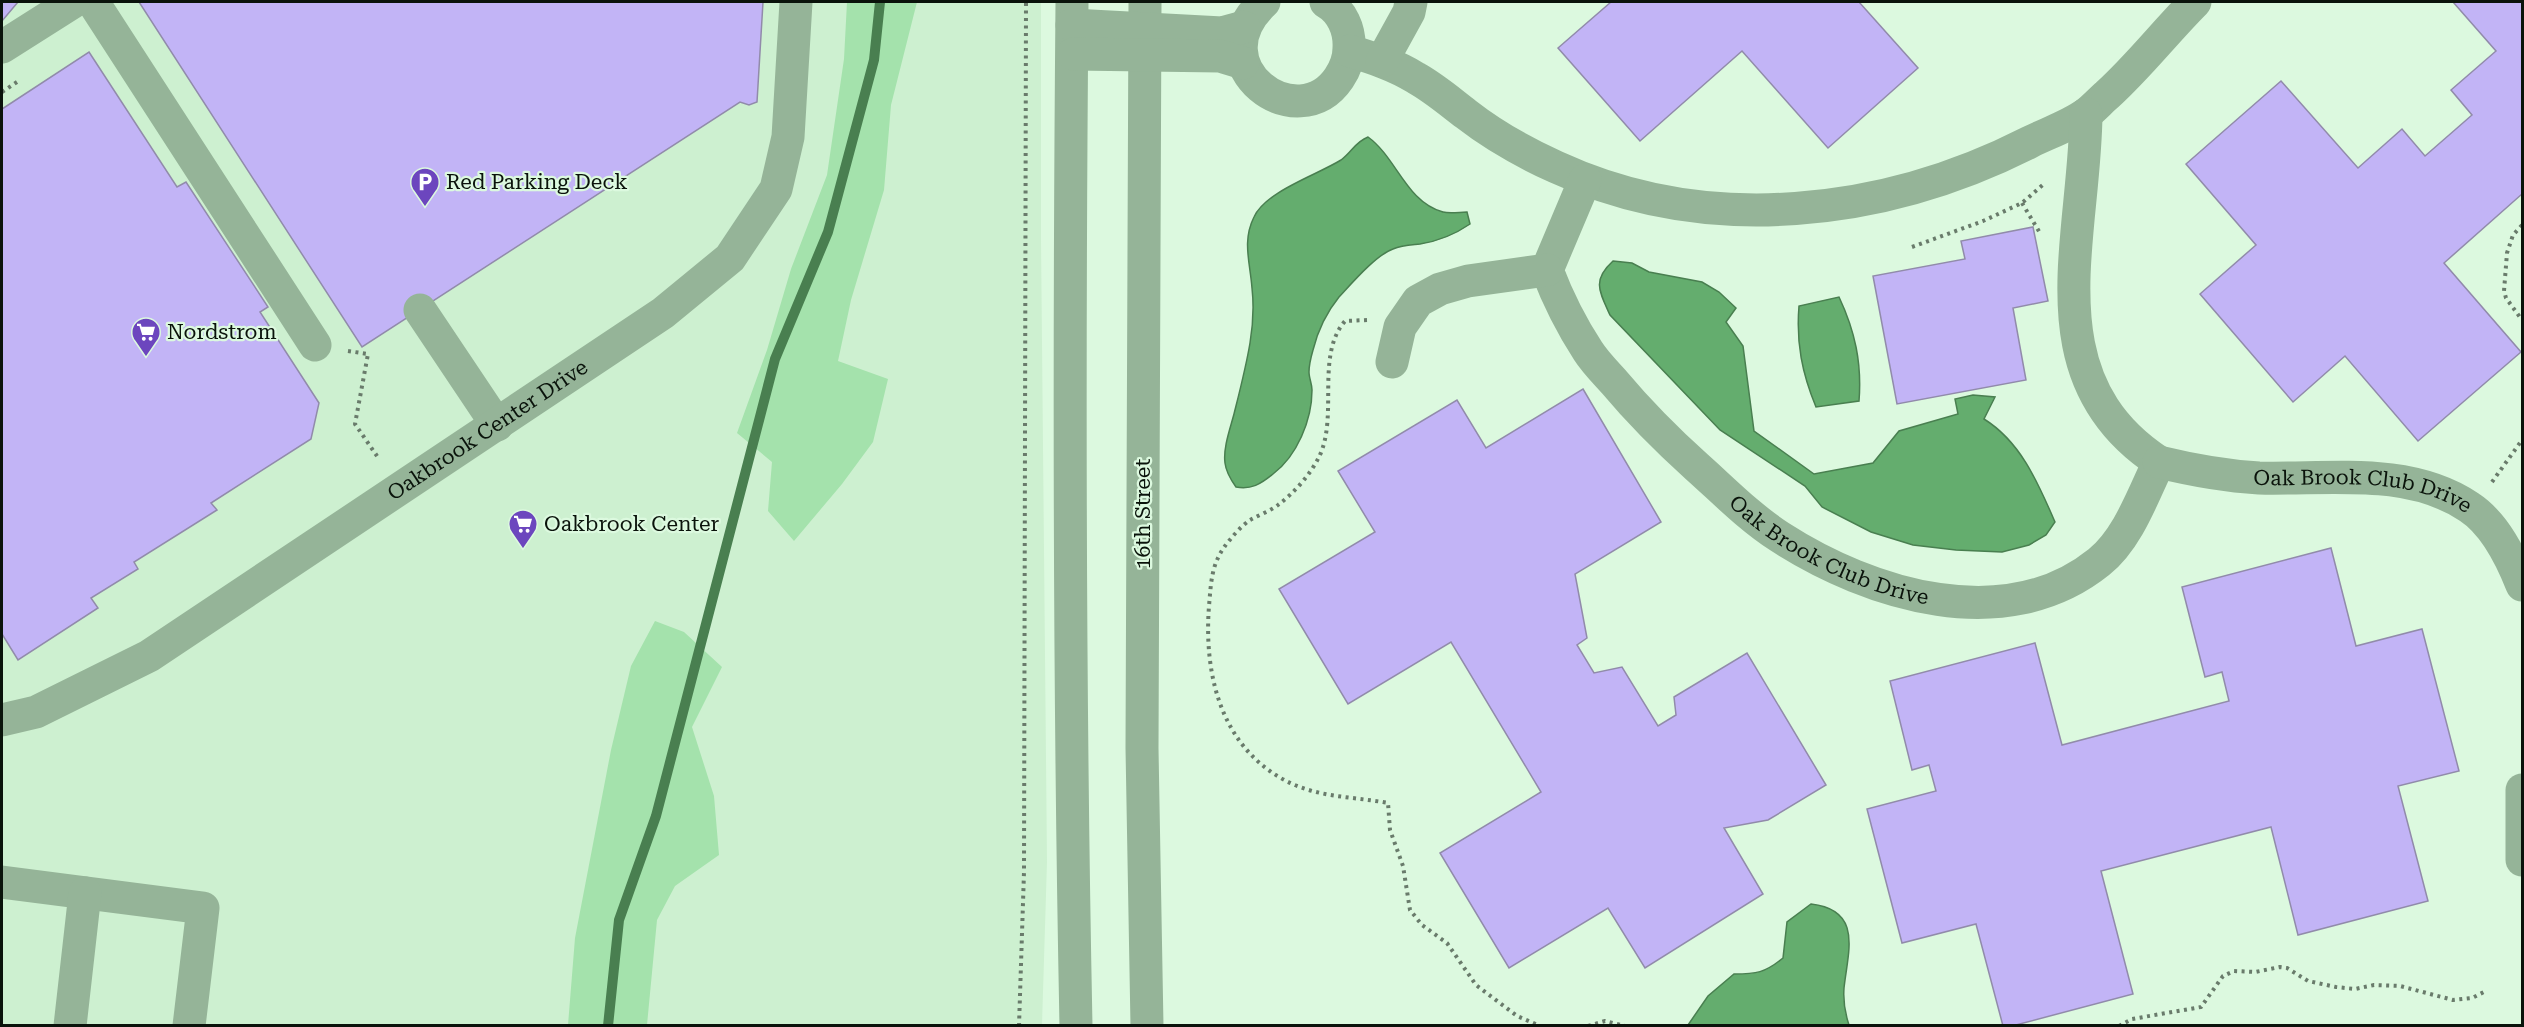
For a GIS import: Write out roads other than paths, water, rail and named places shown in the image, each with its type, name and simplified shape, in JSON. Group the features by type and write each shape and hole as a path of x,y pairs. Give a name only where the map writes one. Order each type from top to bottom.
{"street":[{"path":"2,47 73,2"},
{"path":"93,2 315,345"},
{"name":"Oakbrook Center Drive","path":"2,720 36,712 149,656 663,313 730,258 776,189 788,136 796,2"},
{"path":"1264,2 1253,12 1244,27 1241,44 1243,63 1252,80 1266,92 1283,100 1301,101 1319,96 1334,85 1345,69 1350,51 1349,34 1342,18 1326,2"},
{"path":"1382,61 1409,12 1411,2"},
{"path":"1350,51 1382,61 1414,77 1518,148 1585,180 1619,191 1718,209 1816,208 1901,192 1959,175 1995,160 2085,130 2130,73 2195,2"},
{"path":"1076,1026 1070,730 1072,27 1222,33 1244,27"},
{"path":"1145,29 1243,63"},
{"name":"16th Street","path":"1145,29 1142,748 1147,1026"},
{"name":"Oak Brook Club Drive","path":"2085,130 2072,283 2076,322 2089,383 2120,430 2136,446 2159,462 2224,475 2369,478 2401,482 2441,492 2470,507 2491,529 2512,561 2523,585"},
{"path":"1392,362 1400,327 1418,301 1440,289 1468,281 1547,270 1585,180"},
{"name":"Oak Brook Club Drive","path":"1547,270 1564,313 1589,354 1665,439 1747,513 1780,537 1846,574 1881,587 1948,600 1978,603 2026,597 2057,588 2100,561 2118,542 2159,462"},
{"path":"420,310 497,425"},
{"path":"2523,790 2523,860"},
{"path":"2,882 203,908 189,1026"},
{"path":"70,1026 85,893"}],"waterway":[{"path":"608,1026 619,920 656,816 775,359 828,232 874,60 880,2"}],"place":[{"name":"Red Parking Deck","path":"425,208"},
{"name":"Nordstrom","path":"146,358"},
{"name":"Oakbrook Center","path":"523,550"}]}
